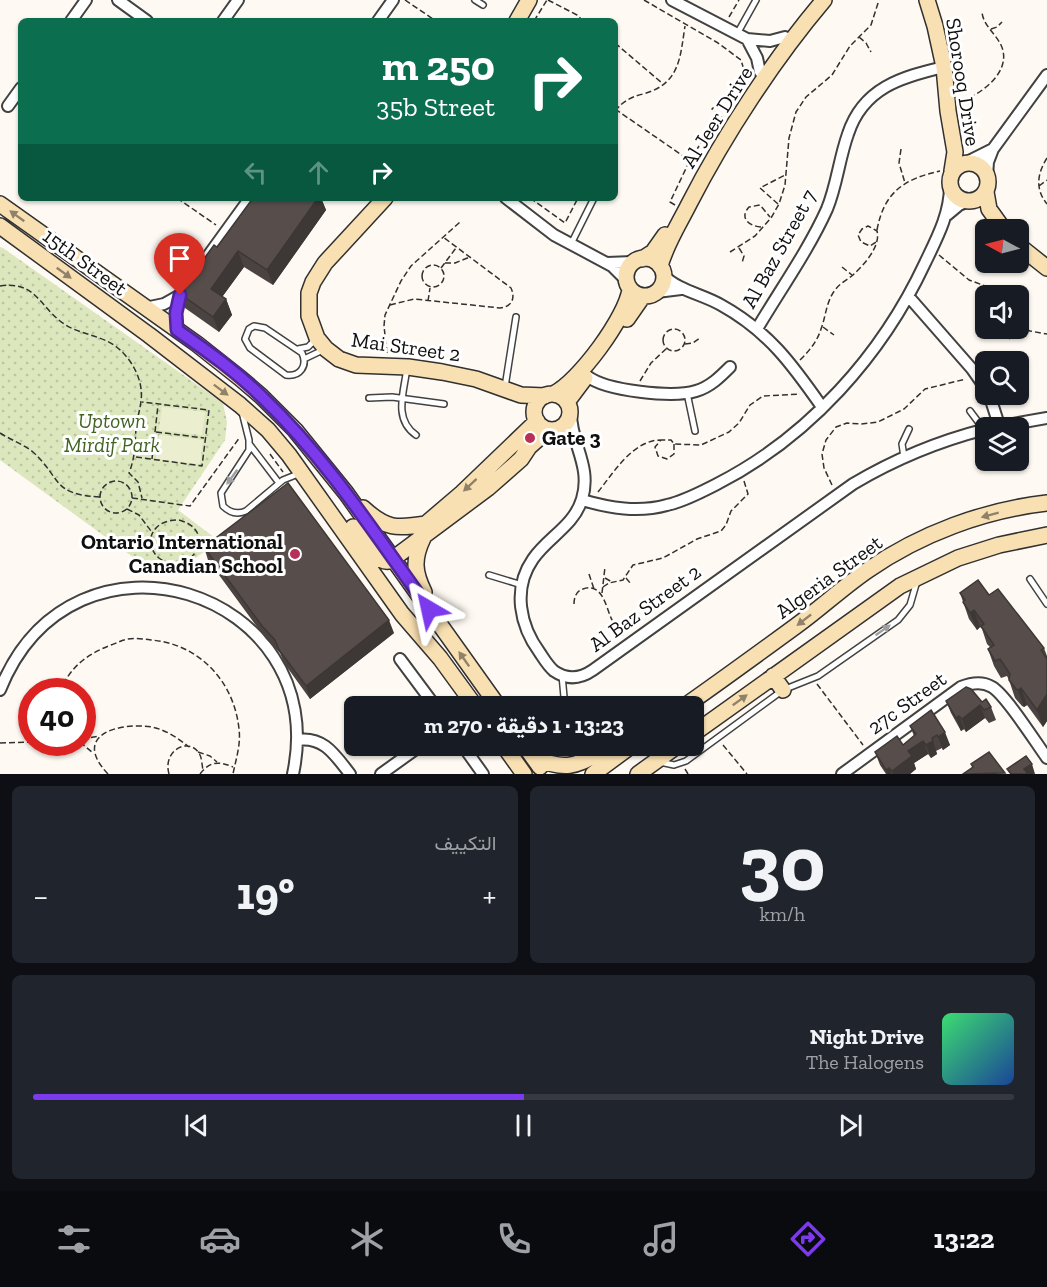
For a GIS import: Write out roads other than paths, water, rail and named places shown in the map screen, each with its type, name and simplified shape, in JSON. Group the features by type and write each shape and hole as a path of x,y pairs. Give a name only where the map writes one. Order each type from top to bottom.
{"street":[{"path":"73,18 86,0"},
{"path":"118,0 143,18"},
{"path":"225,18 238,0"},
{"path":"380,18 393,0"},
{"path":"519,18 529,0"},
{"path":"672,0 742,37 770,41 785,37"},
{"name":"Al Jeer Drive","path":"638,260 653,252 661,242 723,118 814,0"},
{"name":"Al Jeer Drive","path":"662,271 666,249 726,139 754,95 824,0"},
{"name":"Shorooq Drive","path":"927,0 944,67 948,111 958,170"},
{"name":"Shorooq Drive","path":"935,0 948,45 956,102 958,170"},
{"path":"742,37 757,58 760,72"},
{"name":"Al Baz Street 7","path":"757,329 826,210 848,134 859,112 876,93 899,79 944,67"},
{"path":"946,215 978,192 993,149 1047,75"},
{"path":"8,106 18,92"},
{"path":"586,501 621,509 664,506 691,497 739,472 774,449 822,407 878,344 909,297 930,254 946,215 958,170 993,149"},
{"path":"958,170 977,164 978,192 989,219"},
{"path":"958,170 958,198 978,192"},
{"path":"978,192 996,219"},
{"path":"177,330 176,313 180,295 248,201"},
{"path":"321,343 309,316 308,304 313,282 325,263 382,201"},
{"path":"510,201 542,227 618,270 639,290 684,289"},
{"name":"15th Street","path":"0,204 219,361 261,396 295,430 346,493 387,557 429,609 491,696"},
{"name":"15th Street","path":"0,226 149,335 240,405 273,436 295,476 379,580 402,614 440,658 468,696"},
{"path":"1029,254 1047,268"},
{"path":"638,260 627,270 639,290"},
{"path":"606,263 654,261 673,283 719,303 757,329 778,348 822,407"},
{"path":"1029,265 1047,278"},
{"path":"543,424 536,405 568,384 592,356 628,301 639,290 662,284 662,271"},
{"path":"429,609 415,569 418,550 425,530 512,445 520,432 543,424 566,425 569,408 639,290"},
{"path":"145,308 164,304 180,295"},
{"path":"909,297 975,374"},
{"path":"149,335 161,319"},
{"name":"Mai Street 2","path":"321,343 347,363 364,366 408,367 459,375 521,395 549,395"},
{"path":"587,376 605,386 676,394 706,387 730,368"},
{"path":"521,395 543,424 575,438"},
{"path":"549,395 561,396 569,408 575,438 584,462 586,501 565,527 533,559 522,585 521,605 528,636 551,668 562,675"},
{"name":"Al Baz Street 2","path":"1029,421 1047,418"},
{"path":"379,580 387,557 425,530 468,505 521,459 543,424"},
{"name":"Al Baz Street 2","path":"562,675 575,678 587,674 837,494 870,474 942,441 975,432"},
{"path":"512,445 518,449 521,459"},
{"path":"295,476 313,477 321,484 387,557"},
{"path":"346,493 385,525 425,530"},
{"name":"Algeria Street","path":"699,696 888,557 930,536 974,519 1018,508 1047,504"},
{"path":"704,726 882,598 919,575 978,551 1020,539 1047,535"},
{"path":"0,690 19,652 34,633 73,605 95,595 118,589 166,588 190,594 233,615 267,649 280,670 295,716 297,740 293,774"},
{"path":"400,659 428,696"},
{"path":"773,676 783,690"},
{"name":"27c Street","path":"842,774 968,684 985,684 999,692 1047,758"},
{"path":"297,740 306,739 329,747 350,774"},
{"path":"381,774 406,756"},
{"path":"470,756 483,774"},
{"path":"511,756 521,771"},
{"path":"533,756 545,774"},
{"path":"535,756 554,770 571,771 597,756"},
{"path":"593,774 617,756"},
{"path":"638,774 663,756"},
{"path":"857,763 865,774"}],"lane":[{"path":"475,0 483,5"},
{"path":"742,37 756,0"},
{"path":"571,244 592,201"},
{"path":"504,388 516,317"},
{"path":"260,326 298,349 305,365 298,374 286,375 246,344 246,333 249,329 260,326"},
{"path":"298,349 321,343"},
{"path":"304,359 321,343"},
{"path":"408,367 402,417 405,425 416,435"},
{"path":"687,393 695,430"},
{"path":"369,398 403,398 444,404"},
{"path":"240,405 250,445 247,456 221,493 223,506 228,511 240,513 246,511 279,483 295,476"},
{"path":"970,411 975,418"},
{"path":"904,457 902,444 909,429"},
{"path":"250,445 279,483"},
{"path":"656,761 674,765 681,763 783,690 813,678 903,616 910,605 919,575"},
{"path":"489,576 522,585"},
{"path":"1030,579 1047,604"},
{"path":"562,675 564,696"}],"place":[{"name":"Gate 3","path":"530,438"},
{"name":"Ontario International Canadian School","path":"295,554"}],"park label":[{"name":"Uptown Mirdif Park","path":"112,433"}]}
